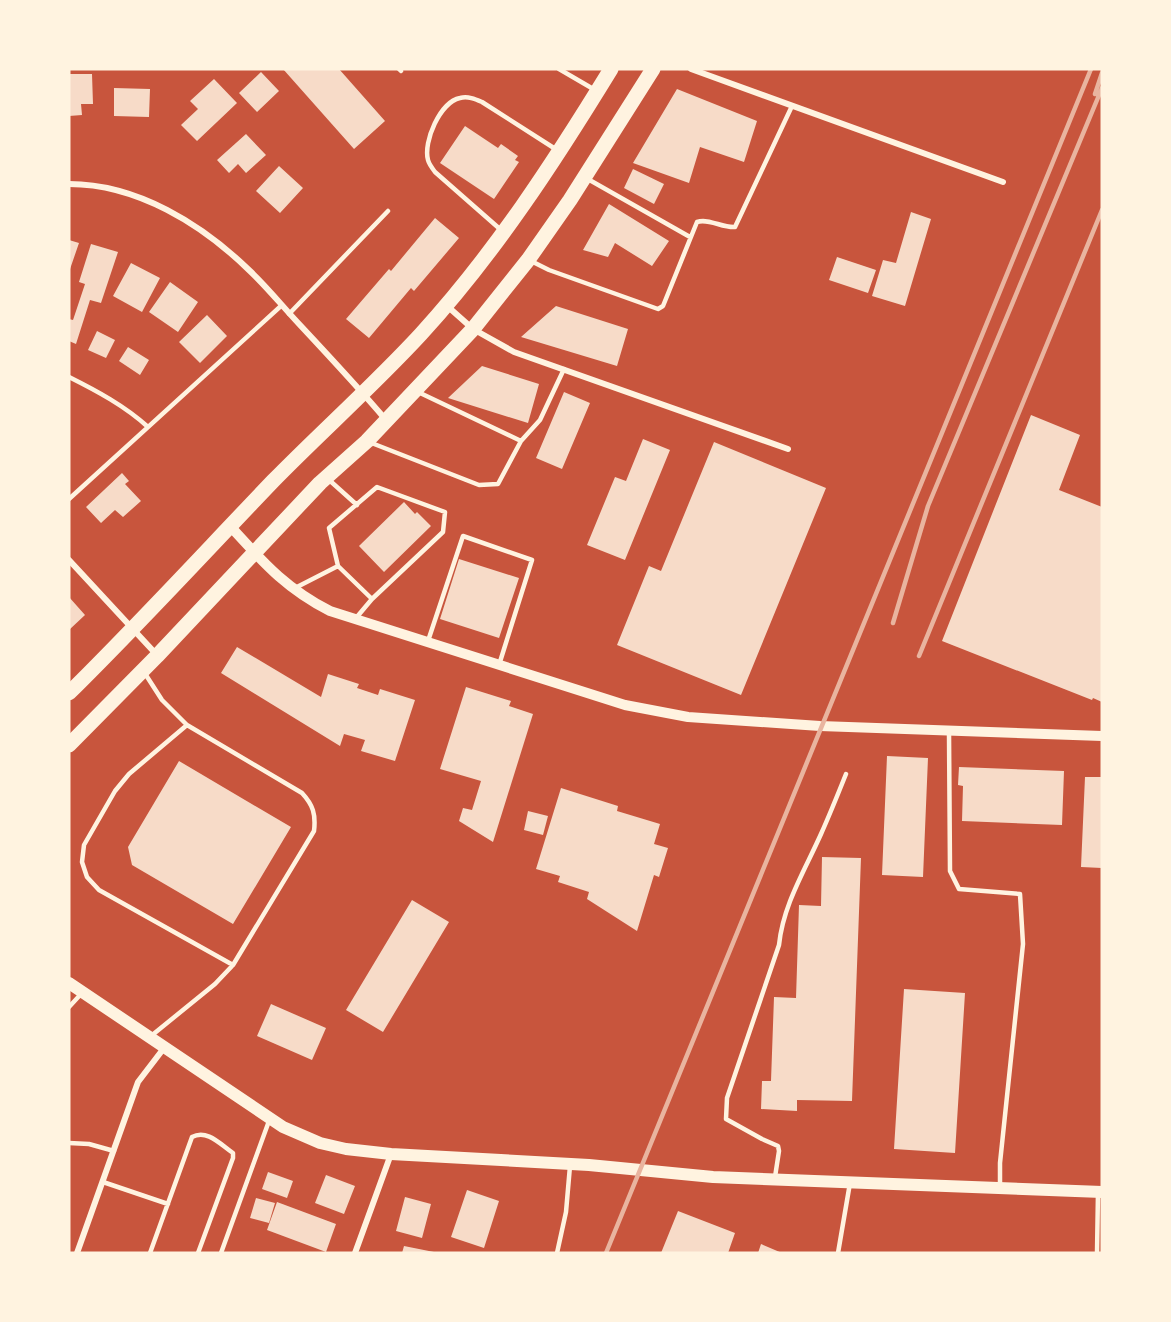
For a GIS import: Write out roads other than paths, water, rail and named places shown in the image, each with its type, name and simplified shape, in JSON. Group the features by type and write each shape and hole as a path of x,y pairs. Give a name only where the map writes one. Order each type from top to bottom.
{"main road":[{"path":"69,693 133,630 290,464 423,332 472,274 525,205 611,69"},
{"path":"69,745 158,656 326,477 367,441 473,329 528,260 585,177 653,69"},
{"path":"69,983 283,1127 320,1143 346,1149 391,1154 570,1163 672,1174 774,1180 1100,1192"}],"street":[{"path":"691,69 1004,182"},
{"path":"69,184 88,184 132,194 173,213 214,240 250,271 387,420"},
{"path":"445,305 473,329 514,352 788,448"},
{"path":"230,526 283,582 306,599 355,620 625,705 688,717 820,726 1102,736"},
{"path":"69,560 158,656"},
{"path":"77,1253 138,1082 164,1048"},
{"path":"355,1253 391,1154"}],"lane":[{"path":"559,69 597,92"},
{"path":"503,232 435,172 428,161 427,147 430,132 447,105 457,98 469,97 482,102 559,151"},
{"path":"528,260 549,270 658,309 663,306 697,222 701,220 726,228 735,227 792,106"},
{"path":"585,177 690,237"},
{"path":"289,314 387,211"},
{"path":"69,499 282,305"},
{"path":"367,441 479,484 498,484 521,441 540,420 564,369"},
{"path":"69,377 133,413 148,427"},
{"path":"416,391 521,441"},
{"path":"326,477 357,505"},
{"path":"355,620 372,599 443,532 444,512 377,487 329,528 338,566 372,599"},
{"path":"427,643 463,536 532,560 499,665"},
{"path":"293,589 338,566"},
{"path":"143,671 162,700 187,725 302,793 312,803 316,817 314,831 233,966 216,984 148,1037"},
{"path":"187,725 129,774 115,792 84,845 82,862 87,877 99,890 233,966"},
{"path":"949,730 950,871 958,889 1020,894 1023,944 1000,1163 1000,1189"},
{"path":"774,1180 778,1146 726,1119 727,1098 779,945 781,928 799,879 846,774"},
{"path":"69,1007 82,992"},
{"path":"221,1253 270,1118"},
{"path":"150,1253 192,1137 205,1133 233,1153 232,1163 198,1253"},
{"path":"69,1143 89,1144 114,1151"},
{"path":"557,1253 566,1212 570,1163"},
{"path":"102,1182 168,1204"},
{"path":"838,1253 850,1183"},
{"path":"1097,1253 1100,1192"}],"railway":[{"path":"606,1253 1091,69"},
{"path":"1095,94 1102,73"},
{"path":"893,623 928,506 1102,88"},
{"path":"919,656 1102,210"}]}
